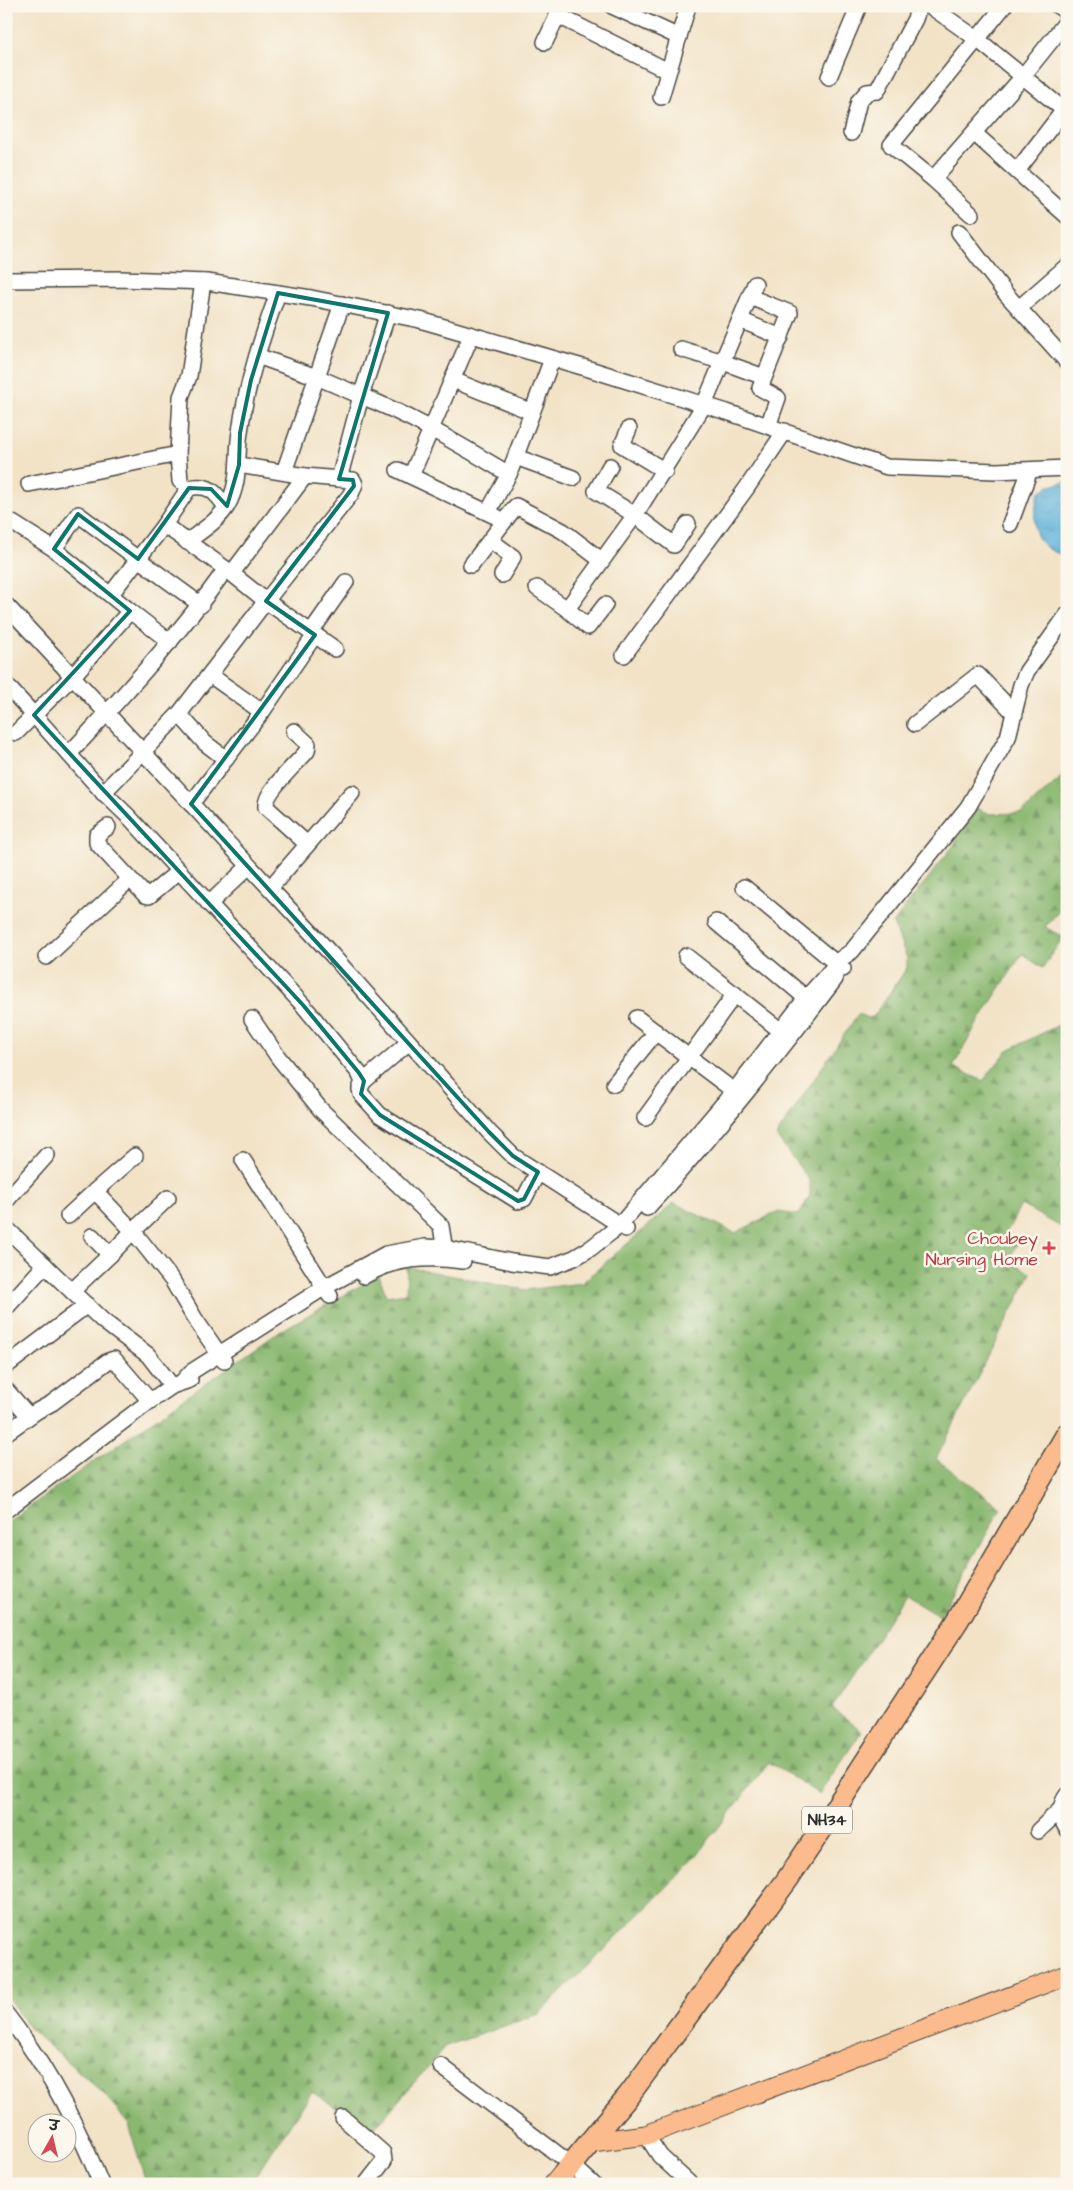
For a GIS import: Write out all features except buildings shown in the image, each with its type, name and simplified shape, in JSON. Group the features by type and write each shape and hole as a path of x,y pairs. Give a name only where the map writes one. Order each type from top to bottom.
{"highway":[{"name":"NH34","path":"555,2184 592,2142 629,2095 787,1880 958,1620 1067,1434"}],"main road":[{"path":"592,2142 646,2135 1067,1975"}],"street":[{"path":"612,6 679,38"},
{"path":"660,97 688,6"},
{"path":"829,76 859,6"},
{"path":"851,133 859,101 867,92 877,91 915,19 919,6"},
{"path":"930,6 978,39 1022,76 1065,108 1017,171"},
{"path":"971,214 934,179 891,145 1004,6"},
{"path":"1058,6 1067,12"},
{"path":"545,42 559,11 668,70"},
{"path":"934,179 1067,21"},
{"path":"974,133 1067,216"},
{"path":"959,232 1019,308 1067,362"},
{"path":"1019,308 1067,266"},
{"path":"6,280 121,279 204,282 278,292 420,320 704,405 785,431 886,467 987,471 1067,468"},
{"path":"180,481 178,454 181,397 189,376 204,282"},
{"path":"566,609 635,515 704,405 752,291 790,313 760,388 778,398 768,426"},
{"path":"188,542 217,518 226,507 234,491 239,465 240,433 257,356 278,292"},
{"path":"284,472 342,304"},
{"path":"339,479 361,396 388,313"},
{"path":"740,320 781,337"},
{"path":"471,336 433,429 405,473 505,521"},
{"path":"681,350 723,362 764,377"},
{"path":"257,356 317,377 392,408 433,429 510,474"},
{"path":"488,512 510,474 552,359"},
{"path":"453,380 532,412"},
{"path":"629,429 622,445 664,471"},
{"path":"624,655 746,489 785,431"},
{"path":"29,484 178,454"},
{"path":"516,457 573,478"},
{"path":"103,793 179,714 351,494 355,482 350,479 305,476 239,465"},
{"path":"610,466 596,490 635,515 674,545 688,524"},
{"path":"1010,524 1030,470"},
{"path":"69,754 170,642 305,476"},
{"path":"111,594 190,488 206,487 211,489 226,507"},
{"path":"471,565 516,506 563,531 601,560"},
{"path":"54,549 78,514 201,605"},
{"path":"6,523 8,520 54,549 170,642"},
{"path":"164,525 229,571 266,601 335,649"},
{"path":"490,540 513,557 502,575"},
{"path":"191,804 262,712 346,582"},
{"path":"537,588 588,627 605,606"},
{"path":"6,605 270,888 489,1132 513,1156 623,1228"},
{"path":"16,734 73,676 130,611"},
{"path":"6,1510 150,1401 177,1384 197,1378 222,1358 327,1292 373,1271 395,1263 446,1254 524,1272 556,1273 586,1262 603,1251 782,1032 806,998 839,967 850,960 852,952 968,807 1005,744 1015,714 1021,685 1027,671 1067,615"},
{"path":"210,675 262,712"},
{"path":"914,724 978,675 1015,714"},
{"path":"6,685 103,793 130,818 303,1005 359,1073 363,1082"},
{"path":"179,714 206,743 226,759"},
{"path":"294,731 308,744 307,751 267,796 266,807 307,844"},
{"path":"270,888 352,793"},
{"path":"108,827 97,835 97,843 130,879 149,896 179,870"},
{"path":"210,904 249,866"},
{"path":"46,957 130,879"},
{"path":"744,887 839,967"},
{"path":"716,922 806,998"},
{"path":"686,956 782,1032"},
{"path":"623,1228 677,1176 775,1058 839,967"},
{"path":"645,1118 736,994"},
{"path":"637,1018 734,1090"},
{"path":"252,1019 278,1057 321,1110 441,1226 446,1254"},
{"path":"614,1084 656,1032"},
{"path":"409,1042 363,1082 360,1089 361,1094 380,1115 518,1201 524,1199 538,1172"},
{"path":"6,1201 47,1154"},
{"path":"68,1216 134,1156"},
{"path":"243,1160 327,1292"},
{"path":"94,1191 133,1231 172,1280 222,1358"},
{"path":"72,1291 168,1198"},
{"path":"7,1231 103,1321 148,1355 177,1384"},
{"path":"92,1236 110,1256"},
{"path":"6,1308 45,1265"},
{"path":"6,1366 87,1306"},
{"path":"6,1433 29,1416 52,1403 108,1361 114,1360 150,1401"},
{"path":"6,1390 29,1416"},
{"path":"1064,1802 1062,1822 1067,1828"},
{"path":"1038,1831 1064,1802"},
{"path":"6,2014 51,2080 101,2184"},
{"path":"441,2066 572,2165 593,2184"},
{"path":"343,2118 383,2153 384,2160 366,2184"},
{"path":"646,2135 660,2156 690,2184"}],"highlighted area":[{"path":"278,293 388,313 339,479 353,480 354,486 266,601 315,635 191,804 489,1132 513,1156 538,1172 524,1199 518,1201 380,1115 361,1094 364,1081 359,1073 303,1005 34,715 130,611 54,549 78,514 138,559 189,488 211,489 227,506 239,465 240,433 251,380"}],"green space":[{"path":"1067,772 1067,902 1045,927 1063,937 1043,968 1022,954 978,1022 953,1067 983,1081 1008,1050 1059,1025 1067,1019 1067,1152 1058,1168 1067,1173 1067,1194 1063,1201 1067,1203 1067,1230 1021,1205 1004,1237 1017,1244 1008,1261 1031,1273 936,1459 1001,1508 940,1616 905,1595 832,1708 862,1731 819,1794 769,1762 691,1863 539,2014 446,2046 372,2131 312,2092 250,2184 146,2184 129,2125 103,2093 30,2029 6,1995 6,1523 282,1330 379,1275 386,1296 406,1293 407,1267 525,1290 582,1283 674,1203 735,1233 777,1212 799,1215 810,1195 810,1181 776,1136 858,1014 868,1018 873,1017 907,968 907,958 893,923 954,845 976,808 990,814 1022,813"}],"water":[{"path":"1067,481 1067,556 1046,547 1040,540 1036,533 1035,514 1039,492 1050,486"}],"place":[{"name":"Choubey Nursing Home","path":"1049,1248"}]}
